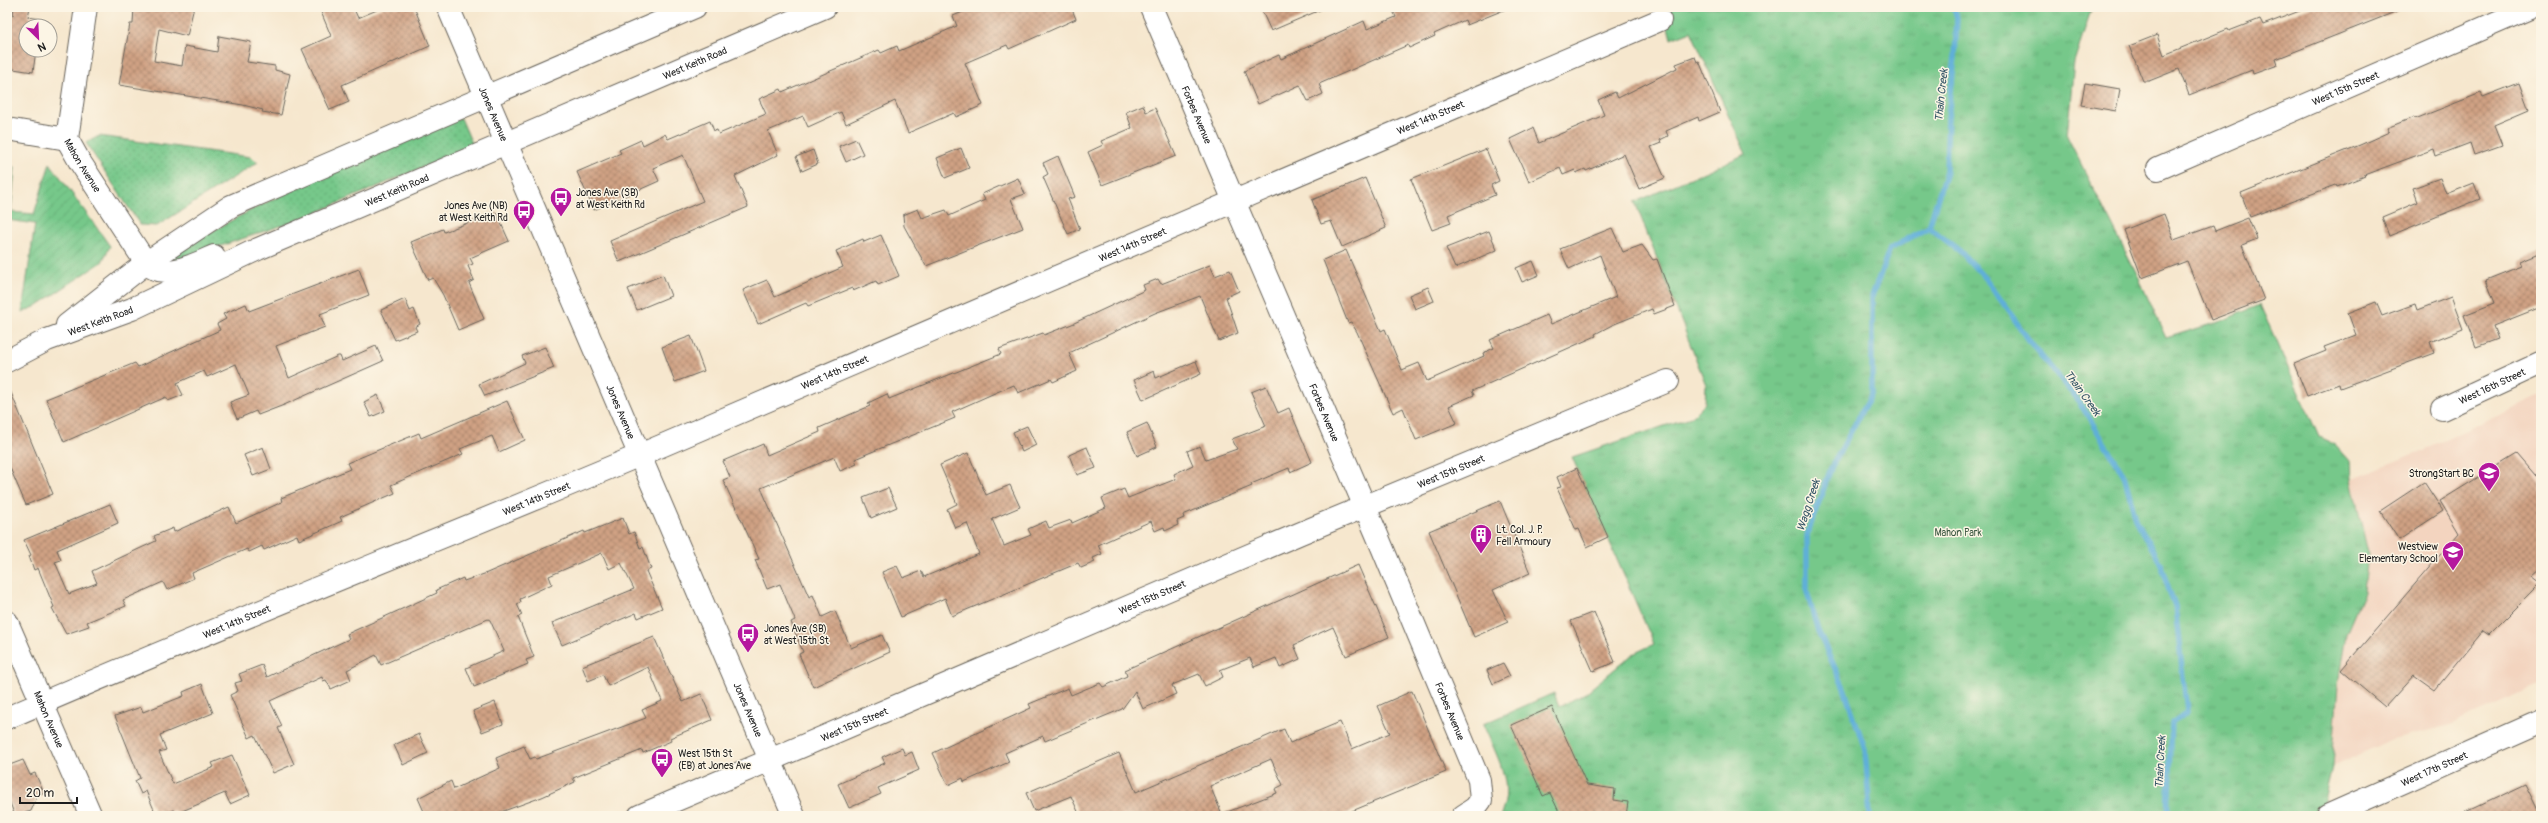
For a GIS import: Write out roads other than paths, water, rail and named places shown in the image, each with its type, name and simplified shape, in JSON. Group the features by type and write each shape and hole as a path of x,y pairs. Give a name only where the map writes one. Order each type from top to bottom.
{"street":[{"name":"Mahon Avenue","path":"86,7 67,139 80,162 146,263"},
{"name":"Jones Avenue","path":"448,7 794,816"},
{"name":"West Keith Road","path":"47,340 146,263 231,206 695,7"},
{"name":"West Keith Road","path":"47,340 152,300 258,249 825,7"},
{"name":"Forbes Avenue","path":"1150,7 1232,201 1365,507 1480,780 1481,800 1475,808 1464,815"},
{"name":"West 15th Street","path":"2158,169 2532,7"},
{"name":"West 14th Street","path":"7,718 639,455 1232,201 1660,20"},
{"path":"7,129 67,139"},
{"path":"146,263 151,268 167,271 180,269 236,249 258,249"},
{"path":"88,325 144,284 148,273 146,263"},
{"path":"7,361 47,340"},
{"name":"West 16th Street","path":"2442,409 2541,363"},
{"name":"West 15th Street","path":"639,816 1365,507 1668,381"},
{"name":"Mahon Avenue","path":"7,622 91,816"},
{"name":"West 17th Street","path":"2327,816 2541,721"}],"waterway":[{"name":"Thain Creek","path":"1929,227 1946,171 1948,117 1955,57 1957,18 1954,7"},
{"name":"Thain Creek","path":"1929,227 1961,252 1989,283 2033,346 2080,403 2124,475 2136,519 2160,564 2175,607 2187,712 2172,723 2168,816"},
{"name":"Wagg Creek","path":"1870,816 1865,749 1844,688 1818,631 1807,592 1807,535 1831,468 1872,393 1872,296 1890,249 1929,227"}],"place":[{"name":"Jones Ave (SB) at West Keith Rd","path":"561,218"},
{"name":"Jones Ave (NB) at West Keith Rd","path":"524,230"},
{"name":"StrongStart BC","path":"2489,492"},
{"name":"Lt. Col. J. P. Fell Armoury","path":"1481,554"},
{"name":"Westview Elementary School","path":"2453,572"},
{"name":"Jones Ave (SB) at West 15th St","path":"748,654"},
{"name":"West 15th St (EB) at Jones Ave","path":"662,778"}],"park label":[{"name":"Mahon Park","path":"1958,532"}]}
